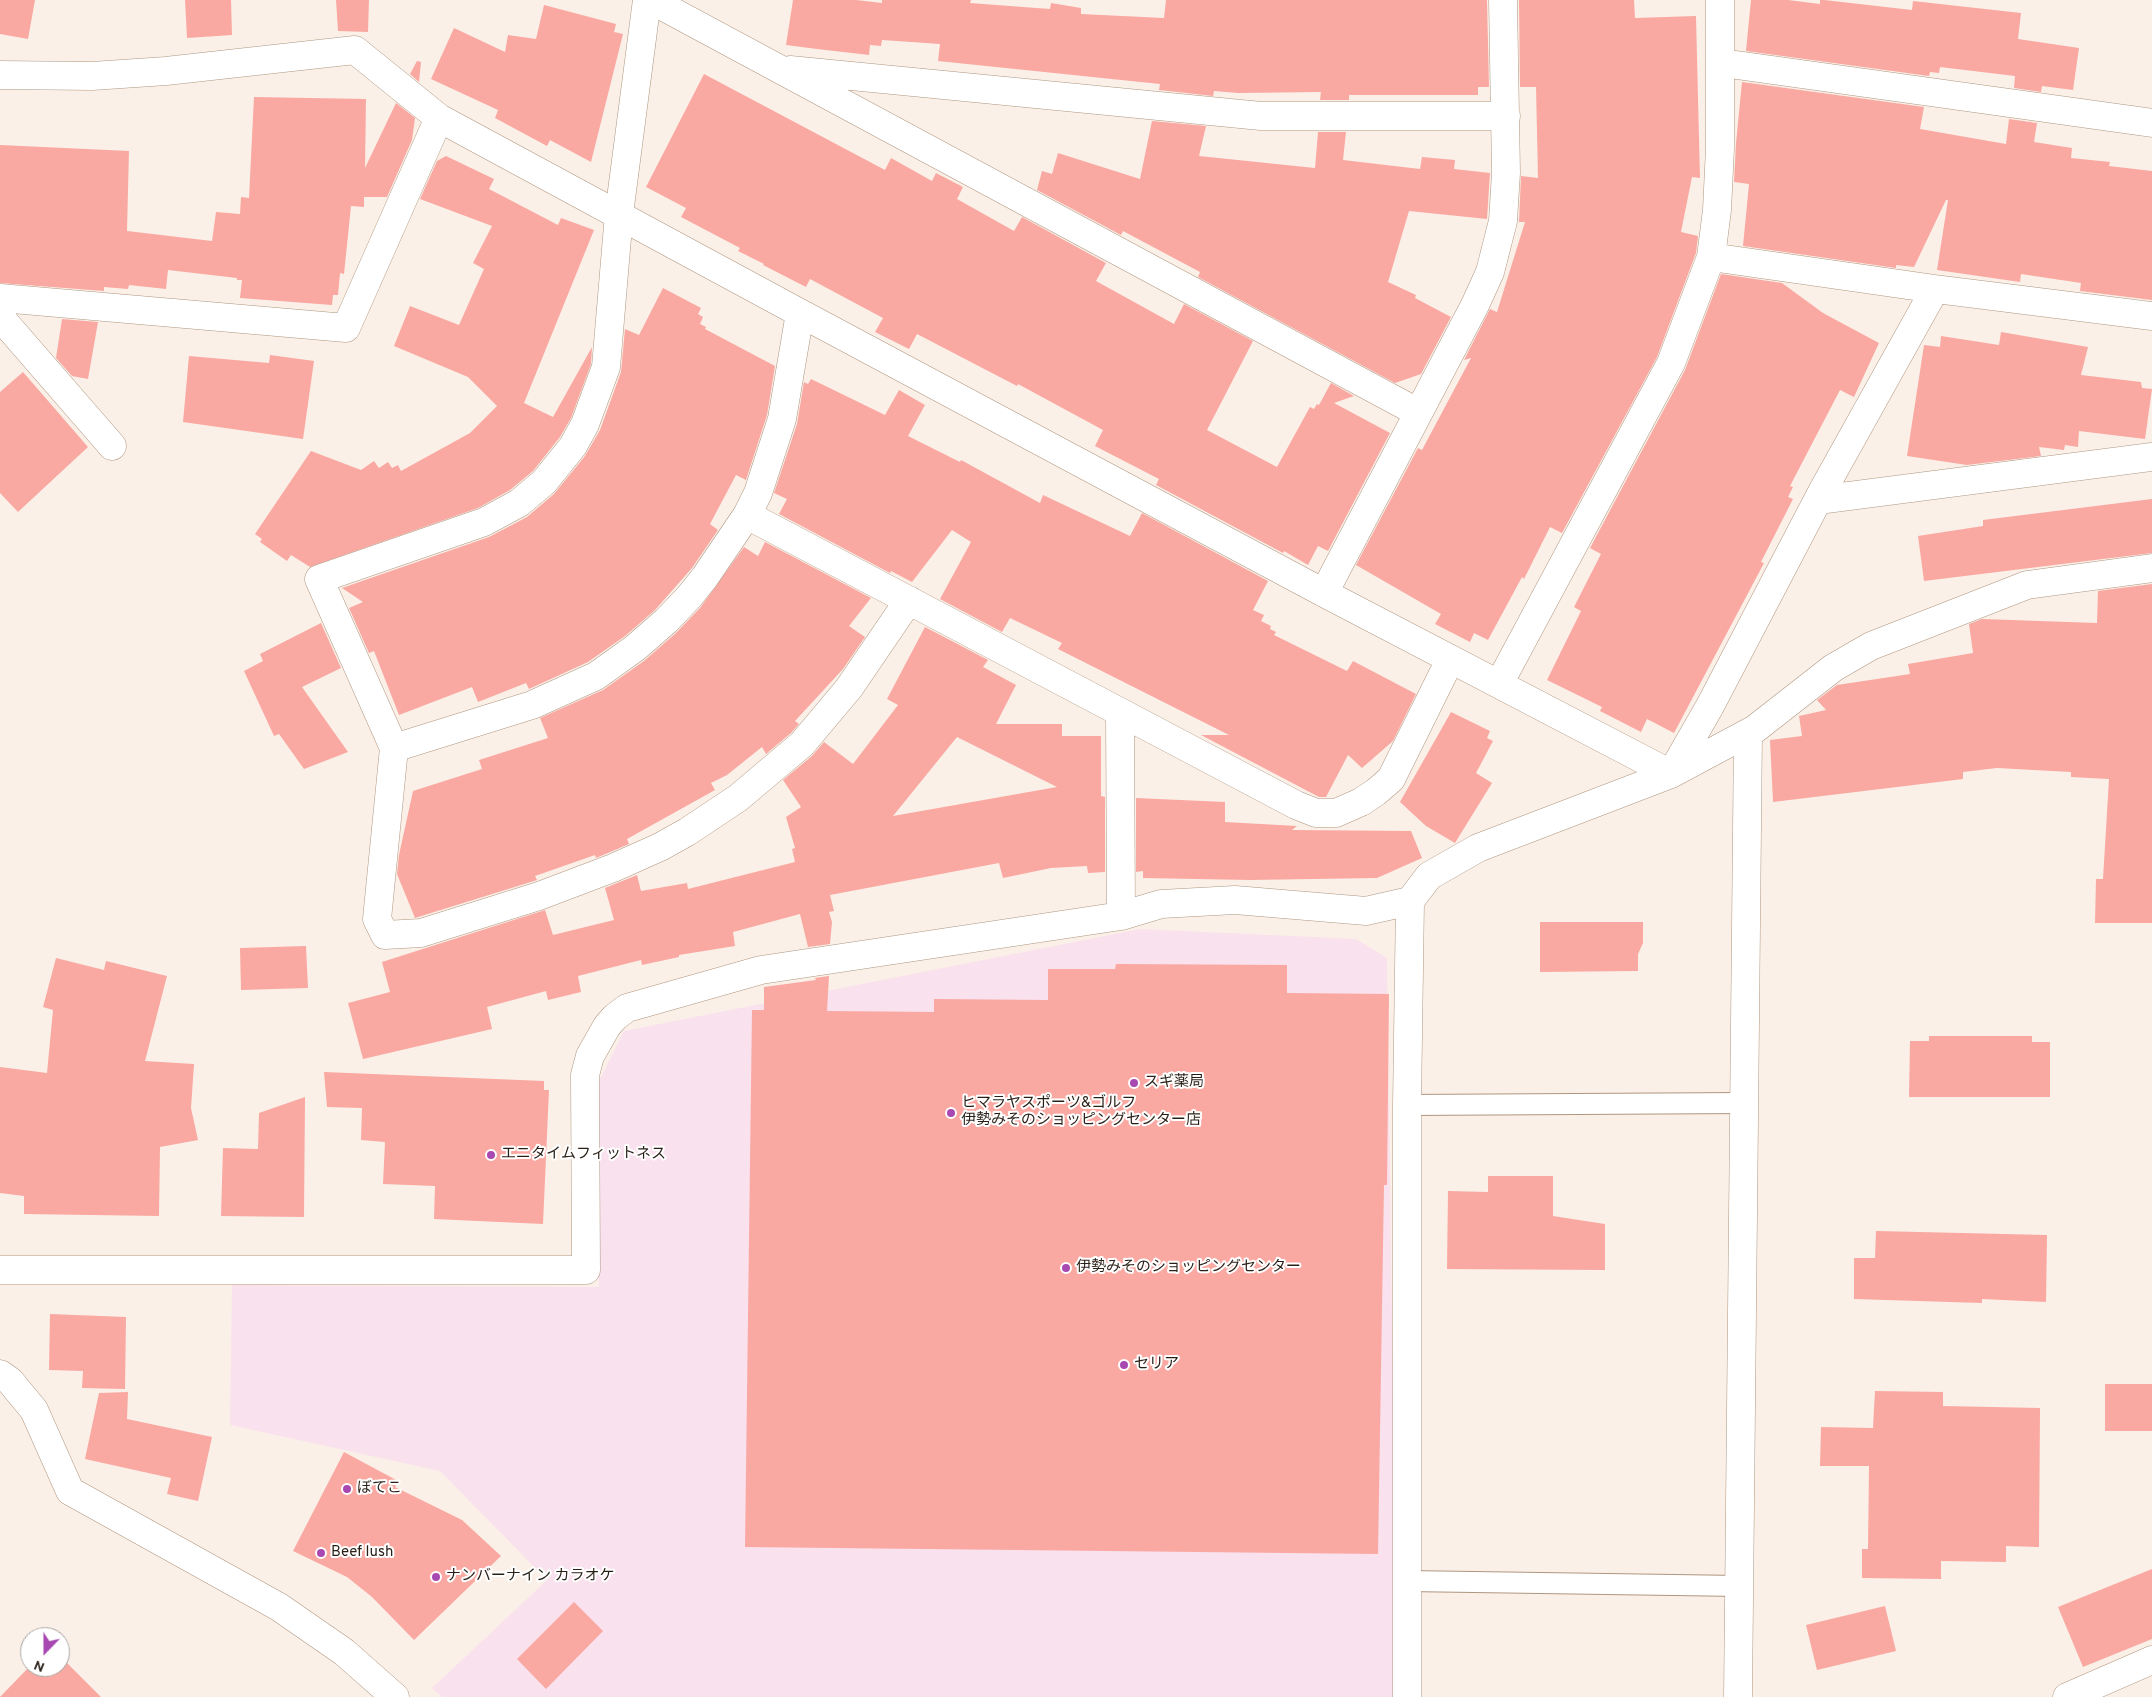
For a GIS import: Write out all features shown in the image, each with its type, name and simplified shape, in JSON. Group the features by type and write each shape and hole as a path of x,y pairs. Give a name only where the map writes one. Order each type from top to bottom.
{"street":[{"path":"909,600 849,688 802,744 738,798 687,832 660,847 613,868 539,896 421,933 385,935 377,920 394,748 318,579 484,522 519,503 544,482 574,446 585,424 606,367 619,214 649,0 1418,412"},
{"path":"1324,593 1475,305 1490,272 1503,221 1506,116 1503,0"},
{"path":"1499,684 1670,363 1711,257 1718,201 1722,63 1720,0"},
{"path":"0,75 92,76 129,74 355,50 440,118 1324,593 1671,774"},
{"path":"1722,63 2152,123"},
{"path":"776,69 1262,116 1506,116"},
{"path":"0,298 346,328 440,118"},
{"path":"1711,257 1935,289 2152,316"},
{"path":"1671,774 1710,706 1818,500 1935,289"},
{"path":"394,748 532,705 596,676 636,648 689,597 705,577 747,515 758,493 782,419 800,313"},
{"path":"0,317 112,446"},
{"path":"1818,500 2152,457"},
{"path":"747,515 1296,806 1316,813 1336,813 1360,802 1376,792 1391,779 1450,660"},
{"path":"1407,1697 1407,1106 1410,901 1429,876 1478,848 1671,774 1748,733 1833,668 1871,646 2027,585 2152,568"},
{"path":"1120,713 1121,916"},
{"path":"1738,1697 1748,733"},
{"path":"0,1270 586,1270 585,1075 590,1056 607,1026 627,1008 761,970 1121,916 1161,904 1235,900 1366,912 1410,901"},
{"path":"0,1374 10,1381 34,1410 70,1491 279,1607 344,1652 395,1697"},
{"path":"2067,1697 2152,1660"}],"lane":[{"path":"1407,1106 1745,1103"},
{"path":"1408,1581 1740,1586"}],"shaded area":[{"path":"1140,929 1356,939 1387,958 1397,1697 442,1697 432,1688 547,1580 440,1471 230,1425 232,1285 599,1287 591,1097 624,1031"}],"building":[{"path":"0,0 35,0 28,39 0,34"},
{"path":"185,0 231,0 232,35 187,38"},
{"path":"336,0 369,0 368,32 338,31"},
{"path":"793,0 856,0 882,3 882,0 971,0 970,3 1050,9 1051,3 1081,8 1081,14 1164,18 1166,0 1487,0 1489,87 1478,87 1478,95 1349,95 1349,100 1320,100 1321,92 1238,93 1214,91 1213,96 1159,90 1160,84 938,61 940,44 882,40 881,46 870,45 869,55 817,49 786,45"},
{"path":"1519,0 1634,0 1635,18 1696,16 1700,178 1692,177 1681,232 1698,236 1696,253 1657,357 1562,533 1550,527 1524,579 1522,577 1488,640 1474,633 1470,642 1435,624 1441,614 1356,565 1418,448 1422,450 1471,358 1464,360 1490,309 1497,312 1525,222 1519,222 1521,176 1538,178 1536,87 1520,87"},
{"path":"1751,0 1788,0 1820,4 1820,0 1824,0 1912,10 1913,1 2021,13 2018,39 2079,48 2073,90 2042,86 2041,92 2014,88 2015,76 1940,67 1939,73 1930,72 1929,76 1746,51"},
{"path":"544,5 616,24 614,32 623,34 591,162 550,140 547,146 495,118 498,110 431,79 454,28 505,52 508,35 536,39"},
{"path":"417,61 421,62 419,82 410,74"},
{"path":"704,74 885,170 891,158 932,181 936,173 963,187 957,199 1014,231 1022,217 1106,263 1096,281 1174,324 1184,304 1253,341 1207,430 1277,467 1310,407 1314,409 1317,404 1319,405 1331,383 1354,396 1334,403 1390,433 1328,551 1318,546 1308,565 1284,551 1283,553 1156,485 1159,479 1095,446 1103,430 1018,384 1017,386 917,334 909,349 875,332 883,318 810,279 806,287 738,251 740,248 681,217 686,208 646,187"},
{"path":"1742,82 1924,107 1920,129 2006,144 2009,119 2037,123 2034,142 2072,148 2071,158 2110,162 2109,166 2152,171 2152,300 2080,291 2081,283 2021,274 2020,282 1937,270 1948,200 1946,200 1914,267 1896,265 1896,268 1743,246 1749,184 1734,182"},
{"path":"254,97 366,99 365,168 396,103 415,118 412,140 387,197 364,197 364,207 351,206 344,274 340,273 338,295 333,295 332,305 240,298 242,280 237,280 237,278 168,270 166,289 129,285 128,289 104,287 104,291 0,283 0,145 129,151 127,231 212,241 216,212 240,214 241,197 249,198"},
{"path":"1152,121 1206,126 1199,156 1315,168 1318,132 1346,132 1343,160 1420,169 1422,157 1455,160 1454,169 1490,173 1487,219 1409,211 1388,282 1416,295 1415,298 1451,317 1421,374 1395,383 1198,277 1200,272 1123,231 1121,235 1037,190 1042,171 1052,174 1058,153 1140,179"},
{"path":"446,156 494,179 489,189 558,225 561,218 594,230 524,403 553,417 592,347 591,364 571,418 560,437 533,471 510,490 478,508 310,567 291,555 287,561 260,542 262,539 255,534 311,451 361,470 374,461 379,468 388,462 392,468 398,465 401,471 470,433 497,406 468,377 394,346 410,306 459,325 484,269 473,263 492,226 420,199 437,161"},
{"path":"1721,274 1782,283 1823,313 1879,343 1854,397 1840,390 1790,486 1793,487 1788,497 1793,499 1761,562 1764,563 1674,733 1647,719 1641,732 1600,711 1602,707 1547,680 1581,611 1574,607 1601,554 1590,548 1685,370"},
{"path":"663,288 701,308 698,314 703,317 700,324 706,327 705,329 775,366 767,415 746,480 736,475 710,524 718,530 692,568 655,610 625,636 588,662 529,689 526,683 478,702 472,687 399,715 374,651 369,653 349,608 363,602 342,588 489,537 527,517 554,494 585,456 600,430 621,372 625,329 639,335"},
{"path":"62,319 98,322 88,379 72,376 56,358"},
{"path":"2001,332 2088,347 2081,375 2141,382 2142,388 2152,389 2145,439 2079,431 2078,447 2065,445 2064,450 2039,447 2041,456 1967,465 1907,456 1924,345 1940,347 1941,336 1999,345"},
{"path":"270,355 314,361 303,439 183,422 189,356 269,363"},
{"path":"23,372 88,447 18,512 0,493 0,392"},
{"path":"811,379 885,415 899,390 925,405 908,436 960,462 961,460 1040,503 1043,495 1130,536 1142,513 1268,581 1253,610 1264,615 1261,621 1271,626 1270,629 1276,632 1274,635 1347,671 1353,661 1416,694 1393,741 1362,768 1348,755 1326,797 1319,797 1201,735 1229,735 1058,649 1062,643 1010,618 1002,632 940,599 971,542 952,530 912,582 891,571 890,573 779,514 787,499 774,493 797,424 804,382 808,384"},
{"path":"2152,499 2152,553 1924,581 1918,536 1983,526 1983,520"},
{"path":"765,542 871,598 849,626 865,637 843,669 795,721 799,724 791,733 766,754 762,747 727,775 711,783 715,790 627,839 629,844 596,858 595,855 535,876 537,880 415,918 397,874 399,855 413,791 482,769 479,760 548,738 540,718 603,690 644,661 676,633 700,608 744,547 758,556"},
{"path":"2152,584 2152,923 2095,923 2096,879 2103,879 2109,779 2071,777 2071,772 1997,768 1963,772 1963,779 1773,802 1770,740 1802,736 1799,716 1826,710 1817,700 1837,685 1910,674 1908,664 1973,653 1969,624 1982,619 2097,623 2098,591"},
{"path":"321,623 341,668 302,687 348,752 304,769 279,734 274,736 244,671 263,661 260,654"},
{"path":"925,627 988,660 983,667 1016,685 996,724 1062,724 1062,736 1101,736 1101,796 1105,797 1105,872 1088,873 1087,866 1051,868 1003,878 999,863 830,895 834,911 829,912 832,922 830,944 808,947 800,914 733,932 735,946 679,955 679,957 642,965 641,960 578,976 581,992 548,1000 546,991 487,1007 492,1029 363,1059 348,1003 390,992 382,962 545,910 553,935 614,920 605,888 637,875 641,891 687,883 688,889 795,862 792,849 795,848 786,817 801,807 783,780 812,756 824,742 853,764 898,705 887,699","holes":["957,737 1057,787 893,816"]},
{"path":"1451,712 1490,731 1487,738 1493,741 1476,773 1492,783 1455,843 1426,826 1400,802"},
{"path":"1136,798 1225,802 1225,822 1297,826 1292,830 1411,831 1422,858 1377,878 1250,880 1143,878 1143,871 1136,872"},
{"path":"1540,922 1643,922 1643,943 1638,954 1638,971 1540,972"},
{"path":"306,946 308,988 241,990 240,948"},
{"path":"56,958 104,970 106,961 167,976 145,1061 194,1064 191,1108 198,1140 160,1147 159,1216 24,1214 24,1196 0,1193 0,1067 47,1073 53,1010 43,1007"},
{"name":"伊勢みそのショッピングセンター","path":"1116,964 1287,965 1287,993 1389,994 1387,1185 1384,1185 1378,1554 745,1547 752,1010 764,1010 764,987 816,980 815,978 829,976 827,1011 934,1012 934,999 1048,1000 1048,969 1115,969"},
{"path":"1929,1036 2032,1036 2032,1042 2050,1042 2050,1097 1909,1097 1910,1041 1929,1041"},
{"name":"エニタイムフィットネス","path":"324,1072 544,1081 544,1090 549,1090 543,1224 434,1219 435,1186 383,1184 385,1142 361,1140 362,1108 327,1107"},
{"path":"305,1097 304,1217 221,1216 223,1148 258,1149 259,1113"},
{"path":"1488,1176 1553,1176 1553,1216 1605,1224 1605,1270 1447,1269 1448,1191 1488,1192"},
{"path":"1876,1231 2047,1235 2046,1302 1982,1299 1982,1303 1854,1299 1854,1258 1875,1258"},
{"path":"50,1314 126,1317 125,1389 82,1388 83,1371 49,1370"},
{"path":"2105,1384 2152,1384 2152,1431 2105,1431"},
{"path":"1875,1391 1943,1392 1943,1406 2040,1408 2039,1547 2006,1546 2006,1562 1941,1561 1941,1579 1862,1578 1862,1549 1868,1549 1869,1466 1820,1466 1821,1427 1873,1428"},
{"path":"128,1392 127,1419 212,1437 198,1501 167,1494 171,1478 85,1459 99,1393"},
{"path":"344,1452 398,1481 395,1487 462,1520 501,1556 414,1640 372,1597 347,1577 293,1551"},
{"path":"2152,1569 2152,1639 2083,1667 2058,1607"},
{"path":"574,1602 603,1631 546,1689 517,1659"},
{"path":"1885,1606 1896,1651 1817,1670 1806,1625"},
{"path":"70,1666 101,1697 0,1697 20,1676 70,1677"}],"place":[{"name":"スギ薬局","path":"1134,1083"},
{"name":"ヒマラヤスポーツ&ゴルフ 伊勢みそのショッピングセンター店","path":"951,1113"},
{"name":"エニタイムフィットネス","path":"491,1155"},
{"name":"伊勢みそのショッピングセンター","path":"1066,1268"},
{"name":"セリア","path":"1124,1365"},
{"name":"ぼてこ","path":"347,1489"},
{"name":"Beef lush","path":"321,1553"},
{"name":"ナンバーナイン カラオケ","path":"436,1577"}]}
